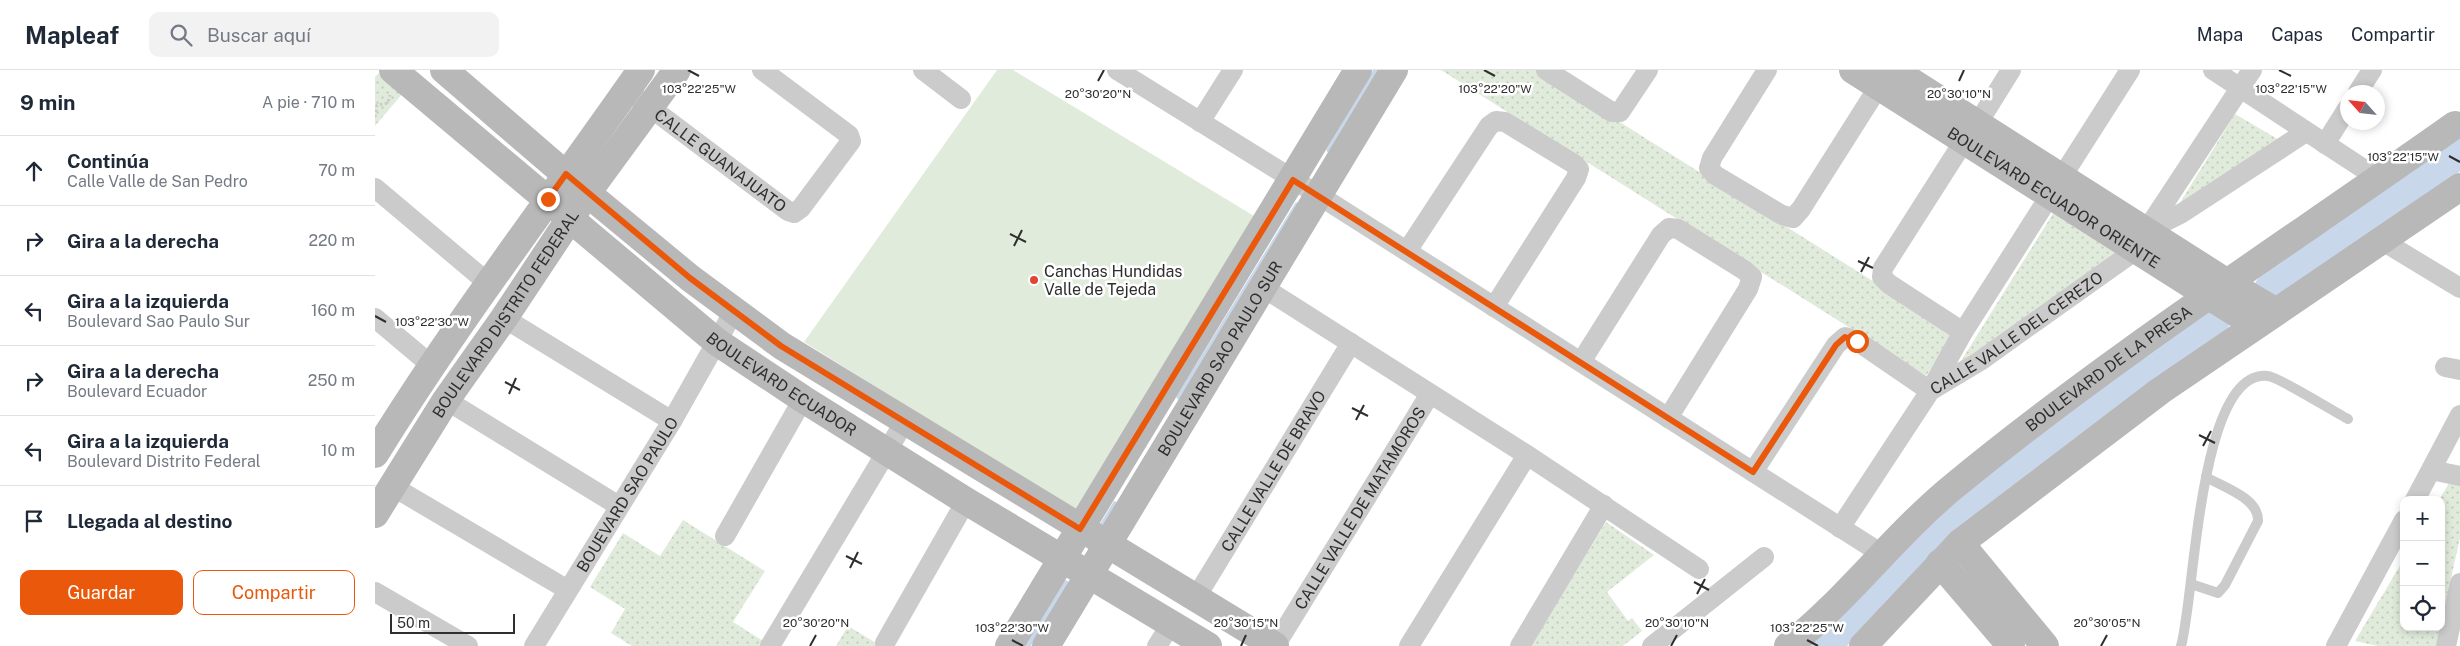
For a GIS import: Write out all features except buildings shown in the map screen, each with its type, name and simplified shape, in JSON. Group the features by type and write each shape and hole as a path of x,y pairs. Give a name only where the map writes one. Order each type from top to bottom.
{"street":[{"name":"BOULEVARD ECUADOR","path":"444,70 587,193 734,311 781,346 1107,546 1275,646"},
{"name":"BOULEVARD DISTRITO FEDERAL","path":"375,514 445,400 504,318 587,193 677,70"},
{"name":"CALLE GUANAJUATO","path":"634,80 650,108 788,211 794,213 801,208 851,141 849,135 763,70"},
{"path":"925,70 961,99"},
{"path":"1117,70 1407,251 1882,554"},
{"path":"1200,122 1233,70"},
{"name":"BOULEVARD SAO PAULO SUR","path":"1009,646 1358,70"},
{"name":"BOULEVARD SAO PAULO SUR","path":"1046,646 1320,196 1394,70"},
{"path":"1546,70 1613,112 1620,112 1648,70"},
{"path":"1767,70 1712,158 1709,168 1715,175 1782,215 1793,218 1801,209 1887,75"},
{"name":"BOULEVARD ECUADOR ORIENTE","path":"1853,70 1887,75 1971,132 2265,318"},
{"path":"1963,332 1889,284 1882,277 1883,268 2011,70"},
{"path":"1753,472 1836,345 1845,337 1857,341 1930,391 1963,332 2130,70"},
{"path":"2213,70 2379,178"},
{"path":"2141,240 2252,70"},
{"path":"2362,85 2372,70"},
{"name":"BOULEVARD ECUADOR","path":"399,75 717,342 887,452 1090,574 1164,635 1208,646"},
{"name":"BOULEVARD DISTRITO FEDERAL","path":"376,451 431,365 488,283 634,80"},
{"path":"2325,144 2340,120"},
{"path":"1407,251 1489,126 1496,121 1505,122 1574,164 1579,169 1576,178 1494,307"},
{"name":"BOULEVARD DE LA PRESA","path":"1788,646 1806,632 1882,554 1952,488 1990,458 2146,339 2455,124"},
{"name":"CALLE VALLE DEL CEREZO","path":"1840,528 1930,391 1980,361 2141,240 2306,132"},
{"path":"1863,646 1960,544 2161,390 2460,186"},
{"path":"375,188 488,283"},
{"path":"1581,362 1661,235 1669,228 1678,229 1744,270 1751,277 1748,289 1668,418"},
{"path":"2381,240 2460,288"},
{"path":"1264,288 1527,455 1699,569"},
{"name":"BOUEVARD SAO PAULO","path":"534,646 672,421 734,311"},
{"path":"375,318 431,365"},
{"path":"504,318 672,421"},
{"name":"CALLE VALLE DE BRAVO","path":"1195,599 1351,343"},
{"name":"CALLE VALLE DE MATAMOROS","path":"1275,646 1431,394"},
{"path":"725,536 803,399"},
{"path":"445,400 619,506"},
{"path":"2417,496 2460,416"},
{"path":"770,646 905,421"},
{"path":"1409,646 1527,455"},
{"path":"2431,470 2460,476"},
{"path":"392,486 568,590"},
{"path":"885,643 966,501"},
{"path":"1520,646 1604,506"},
{"path":"2336,646 2400,527"},
{"path":"1960,544 2045,646"},
{"path":"1652,646 1764,557"},
{"path":"1940,563 2000,642"},
{"path":"2446,646 2460,583"},
{"path":"375,592 468,646"}],"lane":[{"path":"2181,646 2206,477 2224,412 2241,386 2253,377 2269,376 2348,419"},
{"path":"2191,584 2217,593 2225,585 2257,521 2258,512 2253,504 2206,477"}],"path":[{"path":"375,117 377,105 387,103 399,75"}],"green space":[{"name":"Canchas Hundidas Valle de Tejeda","path":"997,70 1013,70 1259,219 1077,512 804,342"},
{"path":"1441,70 1537,70 1954,332 1926,376"},
{"path":"379,73 403,93 375,126 375,77"},
{"path":"2235,114 2281,141 2178,206"},
{"path":"2054,212 2117,253 1956,369"},
{"path":"2449,483 2460,486 2460,538 2445,605 2445,496 2441,496"},
{"path":"683,520 765,571 733,622 765,642 762,646 632,646 611,633 625,609 590,587 623,533 660,556"},
{"path":"1606,522 1654,555 1607,592 1628,621 1632,618 1642,631 1623,646 1530,646"},
{"path":"2400,566 2400,631 2439,631 2436,646 2378,646 2355,641"},
{"path":"848,626 881,646 836,646"}],"waterway":[{"path":"1329,150 1376,70"},
{"path":"2269,289 2460,153"},
{"path":"1179,397 1297,205"},
{"path":"1825,646 1939,532 2040,452 2214,324"},
{"path":"1103,524 1115,504"},
{"path":"1028,646 1066,583"}],"place":[{"name":"Canchas Hundidas Valle de Tejeda","path":"1034,280"}],"route":[{"path":"548,199 566,174 690,278 781,346 1080,529 1293,180 1753,472 1836,345 1845,337 1857,341"}]}
